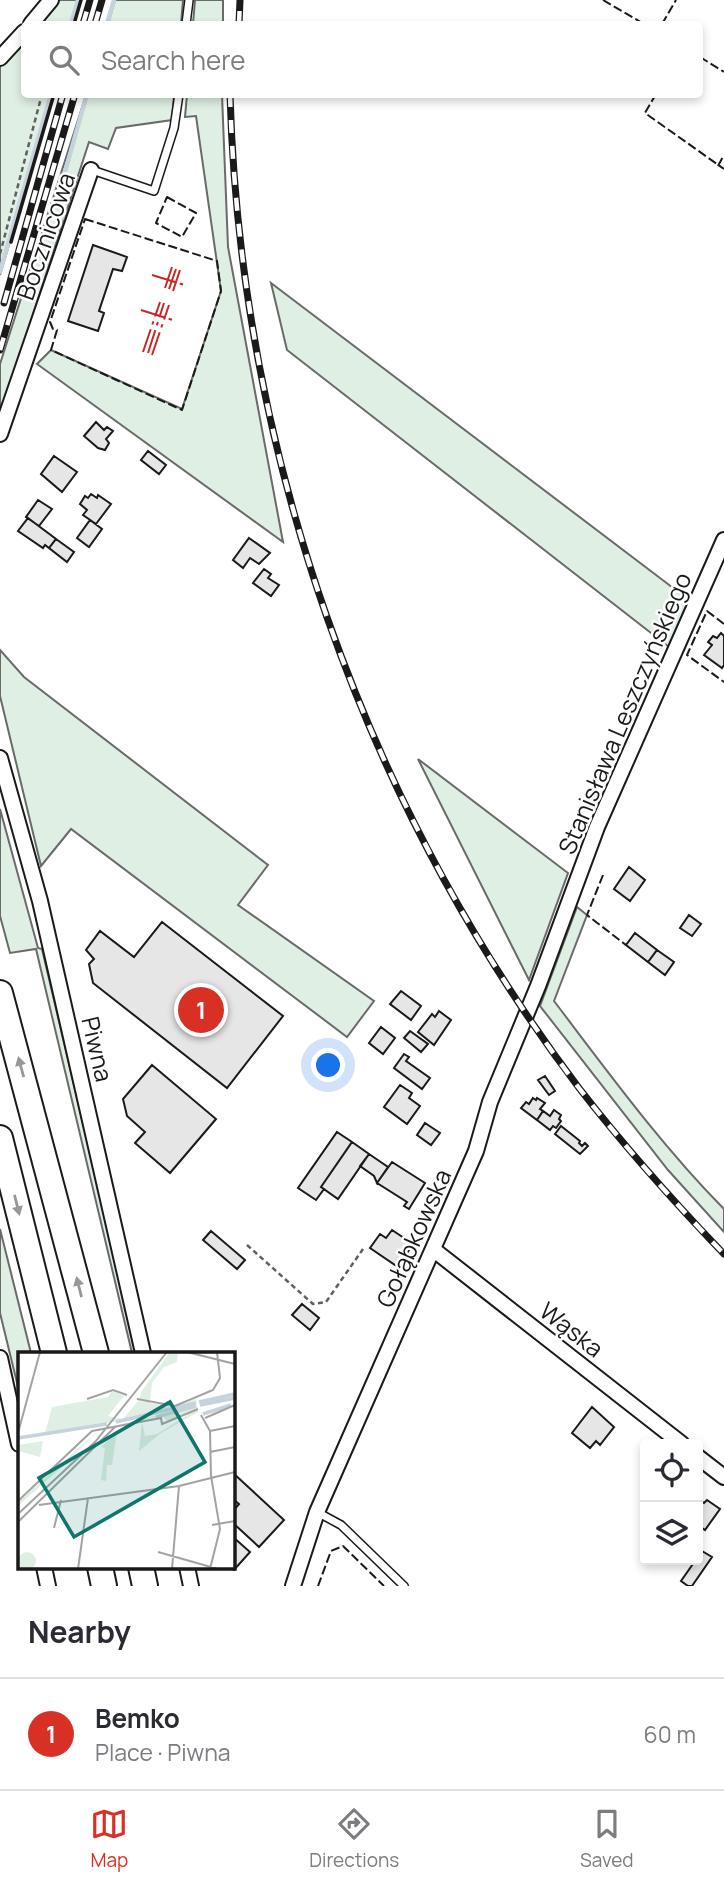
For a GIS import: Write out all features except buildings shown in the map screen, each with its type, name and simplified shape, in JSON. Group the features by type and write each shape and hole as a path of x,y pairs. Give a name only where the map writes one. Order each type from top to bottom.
{"highway":[{"path":"0,993 96,1352"},
{"path":"0,1138 54,1352"},
{"path":"100,1568 105,1586"},
{"path":"141,1568 145,1586"}],"street":[{"path":"34,21 51,0"},
{"path":"0,58 21,35"},
{"name":"Bocznicowa","path":"0,434 91,170"},
{"name":"Stanisława Leszczyńskiego","path":"568,906 597,827 724,540"},
{"name":"Piwna","path":"0,758 40,901 143,1352"},
{"name":"Gołąbkowska","path":"293,1586 317,1513 477,1152 490,1102 568,906"},
{"name":"Wąska","path":"434,1250 676,1439"},
{"path":"0,1358 18,1439"},
{"path":"703,1461 724,1477"},
{"path":"44,1568 48,1586"},
{"path":"187,1568 191,1586"}],"lane":[{"path":"186,21 189,0"},
{"name":"Bocznicowa","path":"91,170 154,191 174,128 178,98"},
{"path":"317,1513 341,1525 404,1586"},
{"path":"105,1586 106,1568"},
{"path":"136,1568 145,1586"}],"path":[{"path":"0,254 41,98"},
{"path":"247,1244 313,1304 326,1303 363,1249"}],"green space":[{"path":"57,0 81,0 75,21 39,21"},
{"path":"115,0 183,0 181,21 109,21"},
{"path":"195,0 223,0 223,21 193,21"},
{"path":"21,41 21,98 53,98 0,275 0,66"},
{"path":"85,98 174,98 172,120 116,128 108,149 89,142 0,416 0,364"},
{"path":"187,98 222,98 228,247 283,542 37,364 51,350 182,409 221,291 196,116 185,117"},
{"path":"271,283 689,600 669,647 287,350"},
{"path":"0,650 24,677 268,865 238,905 374,1001 347,1037 71,829 41,866 0,696"},
{"path":"418,759 568,873 529,980"},
{"path":"0,809 38,948 42,949 137,1352 132,1352 36,949 10,953 0,916"},
{"path":"577,907 587,915 554,1001 657,1134 724,1209 724,1232 668,1170 540,1006"},
{"path":"0,1229 31,1352 18,1352 18,1387 0,1313"}],"waterway":[{"path":"72,21 78,0"},
{"path":"108,21 114,0"},
{"path":"0,272 50,98"},
{"path":"62,218 64,212 56,204 86,98"}],"railway":[{"path":"84,21 90,0"},
{"path":"96,21 102,0"},
{"path":"239,21 240,0"},
{"path":"4,303 62,98"},
{"path":"0,350 74,98"},
{"path":"230,98 239,228 258,360 288,490 327,618 376,742 435,862 502,978 596,1110 649,1173 724,1254"}],"fence":[{"path":"603,0 639,21"},
{"path":"664,21 676,0"},
{"path":"703,59 724,72"},
{"path":"654,98 645,113 724,169"},
{"path":"718,166 724,155"},
{"path":"167,197 196,213 182,237 156,223 167,197"},
{"path":"85,219 217,261 221,291 182,410 51,350 57,330 53,329 50,322 85,219"},
{"path":"724,624 707,611 687,655 724,682"},
{"path":"603,875 587,915 626,945"},
{"path":"318,1586 331,1551 343,1546 384,1586"}],"wall":[{"path":"75,21 81,0"},
{"path":"11,242 53,98"}],"power":[{"path":"165,288 172,267"},
{"path":"169,289 176,269"},
{"path":"173,291 180,270"},
{"path":"152,275 188,286"},
{"path":"143,352 160,302"},
{"path":"148,353 164,303"},
{"path":"152,355 169,305"},
{"path":"141,310 176,321"}],"place":[{"name":"Bemko","path":"201,1010"}]}
